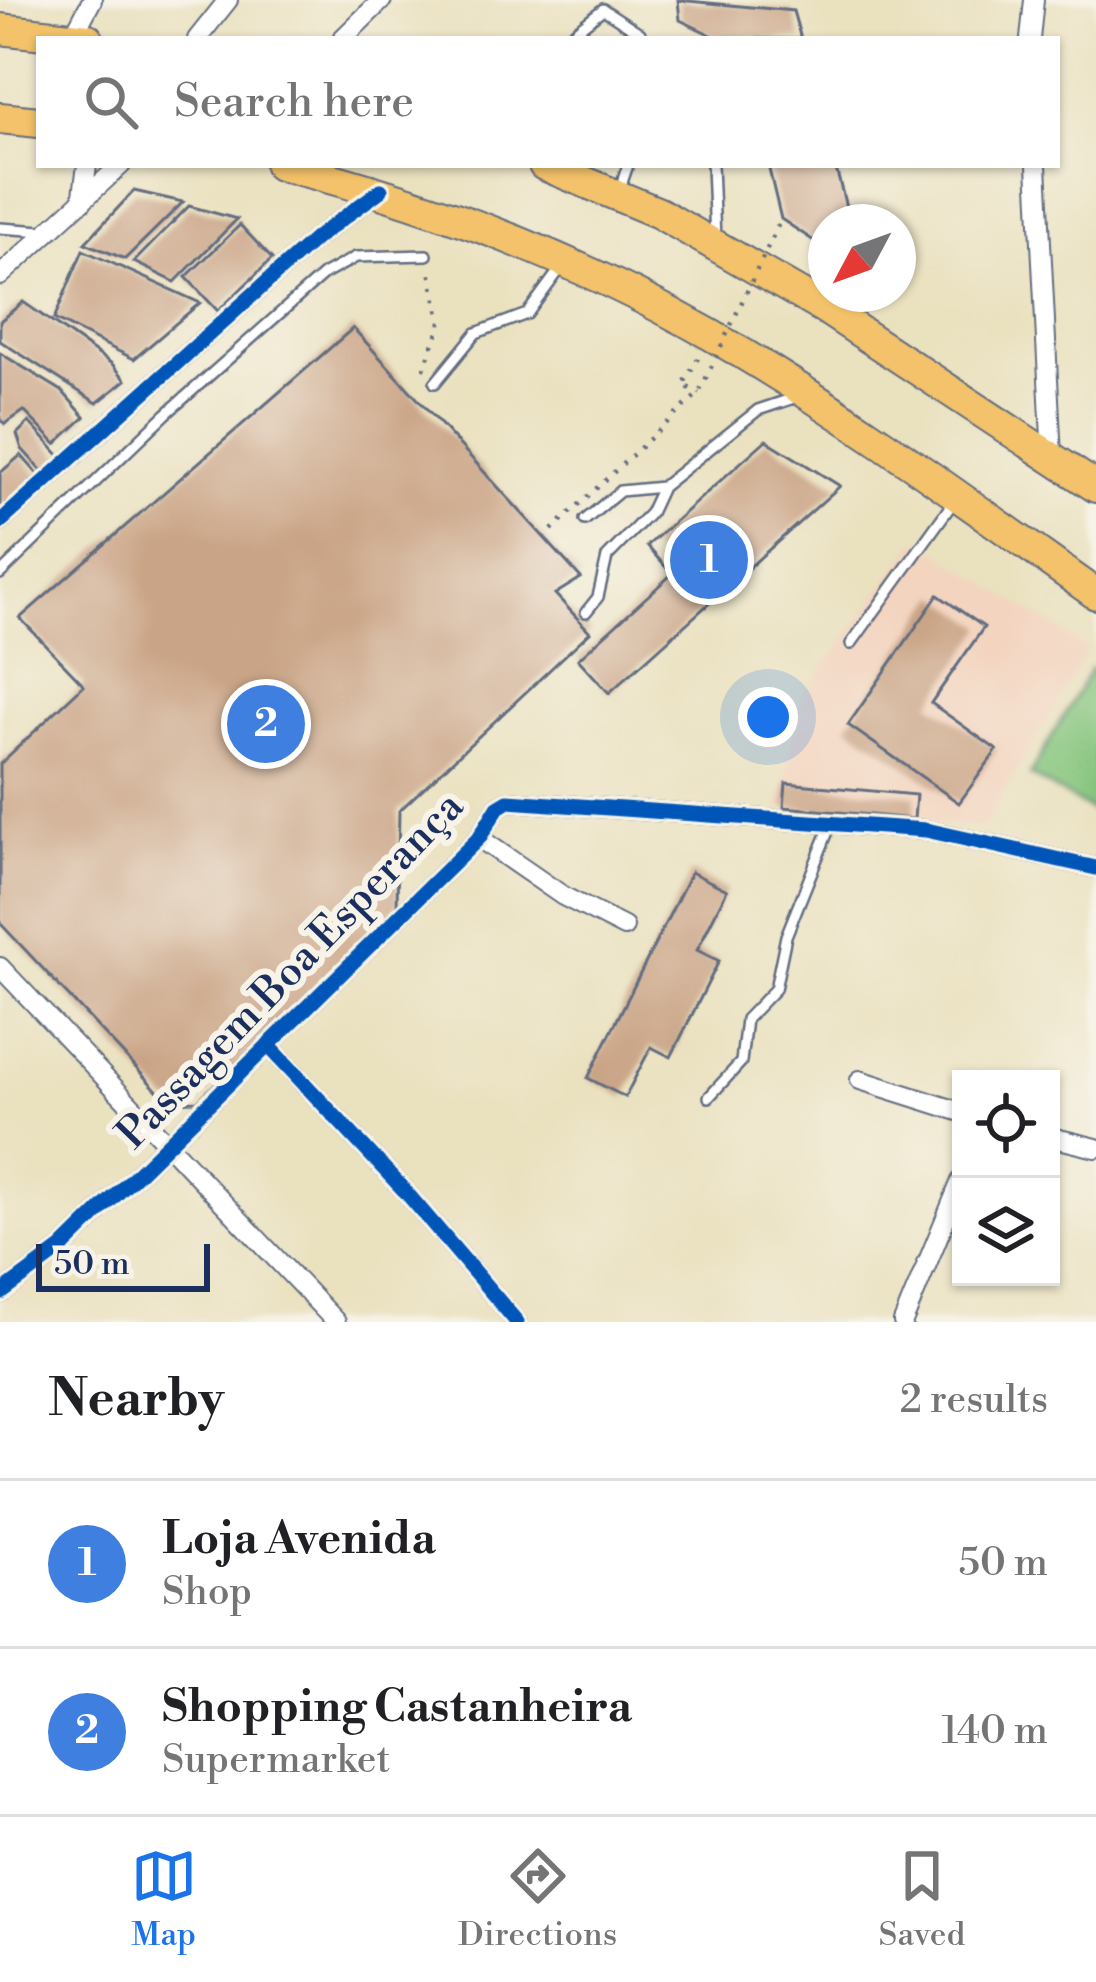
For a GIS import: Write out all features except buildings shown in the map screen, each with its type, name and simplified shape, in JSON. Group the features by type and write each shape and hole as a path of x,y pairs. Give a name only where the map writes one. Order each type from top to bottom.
{"highway":[{"path":"0,28 65,36"},
{"path":"0,118 36,122"},
{"path":"292,168 381,190 563,265 708,334 958,496 1096,594"},
{"path":"551,168 715,245 824,308 1096,487"}],"street":[{"path":"82,36 92,0"},
{"path":"199,36 228,0"},
{"path":"345,36 382,0"},
{"path":"1030,36 1034,0"},
{"path":"82,202 87,168"},
{"path":"0,276 119,168"},
{"path":"1037,168 1052,457"},
{"path":"0,522 316,238 381,190"},
{"name":"Passagem Boa Esperança","path":"0,1294 61,1249 172,1143 479,838 498,807 521,800 926,830 1096,868"},
{"path":"479,838 562,896 624,926"},
{"path":"0,968 172,1143 336,1322"},
{"path":"268,1046 405,1191 517,1322"},
{"path":"860,1080 952,1109"},
{"path":"1060,1139 1096,1148"},
{"path":"903,1322 952,1203"}],"lane":[{"path":"569,36 603,9 638,36"},
{"path":"617,196 627,168"},
{"path":"712,168 715,245"},
{"path":"0,228 49,231"},
{"path":"0,574 166,414 323,275 356,257 427,255"},
{"path":"434,383 476,333 527,314 563,265"},
{"path":"586,612 598,597 607,557 650,513 662,487 758,410 806,395"},
{"path":"585,520 620,491 662,487"},
{"path":"850,644 958,496"},
{"path":"709,1097 741,1062 746,1019 775,988 785,936 831,824"}],"path":[{"path":"544,538 699,393 781,219"},
{"path":"422,374 441,324 427,255"},
{"path":"697,360 683,385 699,393"}],"shaded area":[{"path":"918,539 1088,649 983,828 778,808 801,699"}],"green space":[{"path":"1091,668 1096,671 1096,813 1030,775"}],"cycle path":[{"path":"0,522 316,238 381,190"},
{"path":"0,1294 61,1249 479,838 498,807 508,801 926,830 1096,868"},
{"path":"268,1045 405,1191 517,1322"}],"place":[{"name":"Loja Avenida","path":"709,560"},
{"name":"Shopping Castanheira","path":"266,724"}]}
